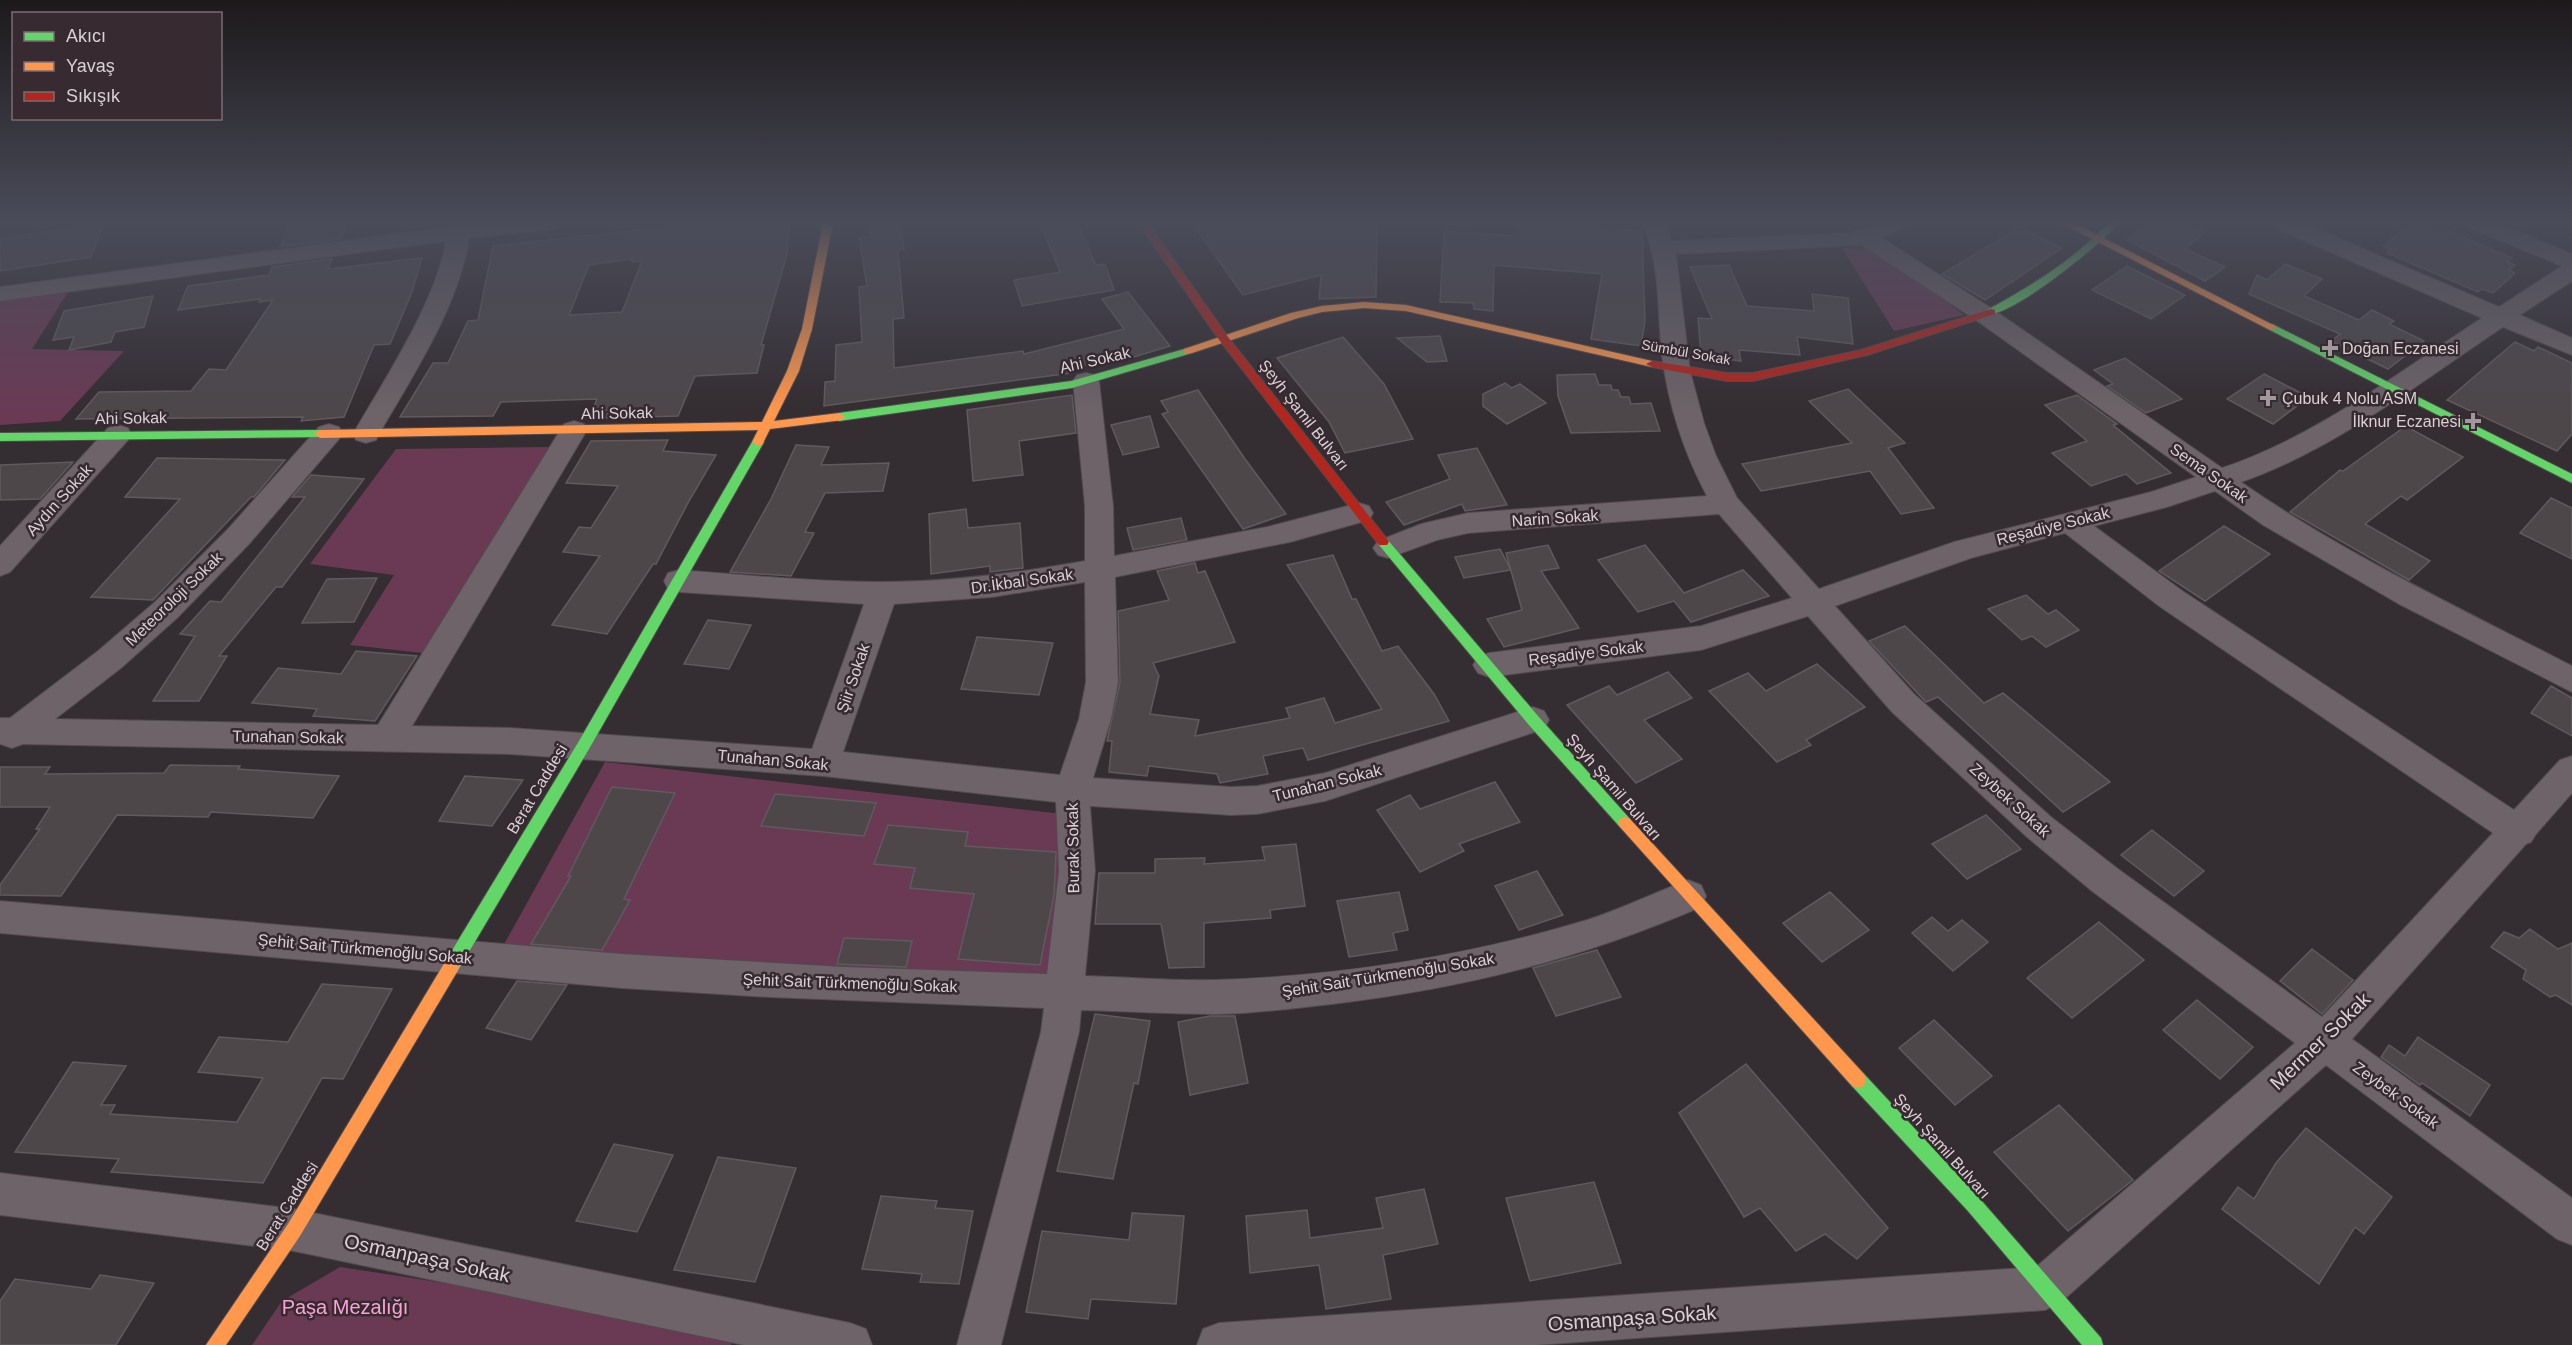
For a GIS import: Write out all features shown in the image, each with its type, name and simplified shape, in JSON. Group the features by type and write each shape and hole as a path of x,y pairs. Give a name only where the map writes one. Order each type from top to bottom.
{"street":[{"path":"0,294 57,286"},
{"path":"366,434 421,333 442,286"},
{"name":"Berat Caddesi","path":"214,1345 294,1230 584,745 679,581 767,426 793,371 807,328 815,286"},
{"name":"Şeyh Şamil Bulvarı","path":"1187,286 1224,339 1359,513 1533,720 1688,896 1915,1139 2094,1345"},
{"name":"Zeybek Sokak","path":"1667,286 1677,370 1691,427 1708,472 1726,504 1903,703 2039,827 2105,880 2572,1224"},
{"name":"Sema Sokak","path":"1940,286 2219,480 2330,552 2473,630 2572,680"},
{"name":"Sümbül Sokak","path":"1224,339 1322,309 1384,305 1406,308 1677,370 1727,377 1753,377 1787,372 1863,353 1985,315 2034,286"},
{"path":"2191,286 2572,479"},
{"path":"2427,286 2572,347"},
{"name":"Reşadiye Sokak","path":"1489,665 1701,638 1812,603 1964,549 2157,500 2219,480 2306,443 2548,286"},
{"name":"Ahi Sokak","path":"0,437 118,434 366,434 767,426 851,416 1086,381 1150,364 1224,339"},
{"name":"Burak Sokak","path":"979,1345 1057,1042 1065,992 1077,871 1072,790 1095,719 1102,682 1097,465 1086,381"},
{"path":"387,739 574,430"},
{"name":"Aydın Sokak","path":"0,566 118,434"},
{"name":"Meteoroloji Sokak","path":"6,736 140,634 240,535 329,434"},
{"name":"Narin Sokak","path":"1388,548 1431,531 1468,523 1547,519 1726,504"},
{"name":"Dr.İkbal Sokak","path":"679,581 883,593 967,589 1101,570 1303,529 1359,513"},
{"path":"2068,521 2170,598 2518,832"},
{"name":"Şiir Sokak","path":"823,763 883,593"},
{"name":"Tunahan Sokak","path":"6,736 387,739 584,745 823,763 1072,790 1199,801 1265,799 1335,784 1533,720"},
{"name":"Mermer Sokak","path":"2045,1288 2324,1042 2518,832 2572,770"},
{"name":"Şehit Sait Türkmenoğlu Sokak","path":"0,917 118,925 455,958 724,978 1215,998 1283,993 1374,981 1539,950 1599,931 1688,896"},
{"name":"Osmanpaşa Sokak","path":"0,1194 294,1230 850,1345"},
{"name":"Osmanpaşa Sokak","path":"1219,1345 2045,1288"}],"green space":[{"path":"1866,286 1926,286 1964,315 1894,331"},
{"path":"68,292 32,349 124,351 60,421 0,425 0,300"},
{"path":"555,447 423,653 350,645 394,575 310,564 396,449"},
{"path":"605,762 1063,814 1059,984 502,948"},
{"name":"Paşa Mezalığı","path":"340,1267 596,1306 733,1337 731,1345 252,1345 282,1301"}],"building":[{"path":"188,286 414,286 390,344 374,345 344,417 301,421 303,417 76,419 99,392 191,391 209,369 226,370 273,300 259,302 260,299 178,310"},
{"path":"485,286 581,286 569,315 622,312 632,286 778,286 761,345 764,345 757,373 695,376 678,416 605,418 610,410 592,411 597,399 501,402 493,416 400,417 433,363 448,363 468,321 478,320"},
{"path":"901,286 904,318 893,319 894,368 1023,351 1024,354 1124,329 1102,299 1128,292 1170,346 1134,357 1131,354 1070,369 1071,373 824,406 825,382 835,381 836,345 862,342 859,287"},
{"path":"1016,286 1113,286 1114,290 1022,306"},
{"path":"1236,286 1279,286 1243,295"},
{"path":"1320,286 1376,286 1376,297 1319,299"},
{"path":"1441,286 1494,286 1493,311 1474,309 1473,303 1440,302"},
{"path":"1600,286 1644,286 1645,321 1641,346 1591,339"},
{"path":"1698,286 1738,286 1747,306 1814,311 1812,294 1848,298 1853,344 1797,337 1800,355 1739,350 1741,361 1701,355 1698,318 1712,319"},
{"path":"1961,286 2006,286 1985,300"},
{"path":"2098,286 2167,286 2185,295 2151,319 2092,290"},
{"path":"2252,286 2315,286 2304,296 2359,320 2372,310 2394,321 2389,324 2424,341 2388,369 2331,341 2340,334 2249,294"},
{"path":"2463,286 2501,286 2493,293 2482,289 2478,292"},
{"path":"153,296 144,327 115,332 111,342 69,350 74,337 53,340 64,311"},
{"path":"1440,336 1447,361 1427,362 1397,338"},
{"path":"1343,337 1384,384 1413,439 1345,453 1329,422 1277,358"},
{"path":"2515,342 2534,351 2538,347 2572,363 2572,434 2557,451 2447,400"},
{"path":"2125,358 2182,399 2146,413 2107,386 2113,384 2094,370"},
{"path":"1595,374 1599,385 1611,385 1612,390 1618,390 1621,397 1629,397 1631,404 1651,403 1660,431 1571,433 1558,396 1557,375"},
{"name":"Çubuk 4 Nolu ASM","path":"2264,374 2309,397 2273,424 2227,399"},
{"path":"1505,383 1512,388 1520,384 1546,403 1507,424 1483,406 1483,394"},
{"path":"1848,389 1905,443 1888,448 1934,508 1901,514 1870,471 1761,491 1742,464 1852,443 1809,401"},
{"path":"1198,390 1286,514 1243,529 1162,414 1168,412 1161,401"},
{"path":"1072,395 1076,433 1019,441 1023,475 973,481 967,410"},
{"path":"2077,395 2117,424 2113,425 2171,473 2137,484 2126,474 2091,486 2052,453 2087,441 2045,405"},
{"path":"1150,416 1159,447 1123,455 1111,425"},
{"path":"2403,428 2409,428 2463,457 2407,500 2401,496 2365,524 2430,561 2409,580 2290,512 2340,470 2343,471"},
{"path":"668,440 663,451 716,455 656,564 653,564 607,634 552,625 600,556 563,552 579,527 591,528 618,486 566,483 591,441"},
{"path":"796,445 829,447 821,465 889,463 883,491 825,493 805,532 814,533 791,576 730,572 771,499"},
{"path":"1477,448 1507,505 1465,511 1462,504 1404,525 1386,502 1450,479 1438,455"},
{"path":"157,458 285,460 254,497 251,497 153,600 91,597 180,499 125,497"},
{"path":"73,462 40,499 0,500 0,465"},
{"path":"311,475 364,479 282,587 276,587 219,656 227,656 199,701 153,701 195,636 180,634 210,601 221,602 305,497 292,497"},
{"path":"2551,498 2572,508 2572,559 2520,533"},
{"path":"966,509 968,528 1020,523 1023,568 990,572 990,566 931,574 929,514"},
{"path":"1181,518 1187,540 1133,550 1127,528"},
{"path":"2224,526 2270,554 2205,601 2159,571"},
{"path":"1548,545 1559,568 1541,571 1579,628 1504,647 1487,619 1522,610 1506,553"},
{"path":"1645,545 1684,593 1743,570 1769,596 1691,622 1674,601 1638,612 1598,560"},
{"path":"1500,549 1511,570 1464,578 1455,557"},
{"path":"1333,555 1352,599 1356,599 1382,651 1398,646 1434,694 1449,721 1308,760 1303,748 1263,756 1268,774 1220,783 1217,774 1149,766 1147,776 1109,772 1112,741 1107,741 1120,682 1118,611 1169,600 1157,571 1195,563 1198,573 1205,571 1235,642 1153,663 1159,676 1150,714 1199,720 1195,736 1290,718 1286,708 1324,698 1335,723 1382,709 1287,565"},
{"path":"377,578 354,622 302,623 327,579"},
{"path":"2026,595 2048,614 2056,610 2079,630 2046,647 2032,636 2022,640 1988,609"},
{"path":"708,620 751,625 729,669 684,664"},
{"path":"1905,626 1984,703 2003,693 2110,782 2063,812 1938,697 1926,702 1869,641"},
{"path":"977,637 1053,643 1039,695 961,689"},
{"path":"356,651 417,656 375,721 313,716 317,709 252,703 278,668 341,674"},
{"path":"1817,664 1865,707 1806,740 1811,745 1777,762 1709,691 1748,673 1766,691"},
{"path":"1668,672 1692,698 1644,720 1682,759 1636,783 1567,705 1609,686 1617,695"},
{"path":"2551,686 2572,698 2572,736 2531,713"},
{"path":"170,765 240,766 238,769 339,776 313,818 211,812 208,817 117,815 61,896 0,895 0,885 40,829 36,829 50,807 0,807 0,767 50,767 45,774 164,773"},
{"path":"465,776 523,780 492,826 439,821"},
{"path":"1495,782 1520,822 1459,844 1464,851 1420,872 1377,810 1410,795 1420,809"},
{"path":"612,787 675,793 624,899 630,900 602,950 531,944 571,876 568,876"},
{"path":"775,794 876,803 864,836 761,826"},
{"path":"1986,815 2021,849 1967,879 1932,844"},
{"path":"888,825 968,832 965,846 1056,852 1054,895 1040,965 958,959 974,894 910,888 915,868 874,864"},
{"path":"2152,830 2204,871 2174,896 2121,855"},
{"path":"1296,844 1305,906 1270,910 1271,918 1204,923 1204,967 1169,968 1161,924 1095,924 1099,873 1155,873 1155,859 1205,858 1204,864 1265,860 1262,847"},
{"path":"1537,871 1563,915 1519,930 1495,886"},
{"path":"1399,892 1408,930 1393,933 1397,950 1349,957 1337,901"},
{"path":"1830,892 1869,930 1822,962 1783,923"},
{"path":"1932,917 1948,931 1962,920 1988,942 1953,971 1912,933"},
{"path":"2099,922 2144,960 2072,1018 2027,978"},
{"path":"2530,929 2558,949 2572,943 2572,1005 2556,995 2550,997 2523,979 2526,970 2491,947 2504,932 2519,938"},
{"path":"844,938 912,941 906,967 837,964"},
{"path":"2312,949 2353,980 2322,1014 2280,981"},
{"path":"1597,950 1621,997 1556,1016 1533,968"},
{"path":"517,981 567,985 531,1040 486,1028"},
{"path":"322,984 392,989 343,1079 322,1078 263,1183 111,1172 119,1159 15,1152 73,1062 126,1066 101,1105 115,1105 110,1114 237,1122 263,1078 198,1072 219,1037 288,1042"},
{"path":"2197,1000 2253,1047 2220,1079 2163,1030"},
{"path":"1095,1014 1150,1021 1138,1084 1134,1083 1113,1179 1057,1171"},
{"path":"1210,1016 1235,1016 1248,1083 1190,1095 1178,1022"},
{"path":"1934,1020 1992,1076 1955,1105 1899,1048"},
{"path":"2418,1037 2490,1085 2470,1116 2381,1057 2389,1045 2405,1056"},
{"path":"1746,1064 1888,1228 1857,1259 1825,1234 1796,1251 1760,1208 1744,1217 1679,1113"},
{"path":"2059,1105 2133,1180 2068,1231 1994,1152"},
{"path":"2306,1128 2392,1197 2364,1234 2355,1227 2319,1284 2222,1209 2238,1187 2254,1199 2276,1163"},
{"path":"614,1144 673,1155 637,1232 576,1221"},
{"path":"718,1157 796,1168 755,1282 674,1270"},
{"path":"1594,1182 1621,1263 1530,1281 1506,1198"},
{"path":"1424,1189 1438,1244 1383,1255 1391,1299 1326,1309 1319,1265 1250,1273 1246,1216 1307,1210 1310,1238 1383,1228 1376,1198"},
{"path":"881,1196 937,1201 935,1208 973,1211 959,1284 920,1282 922,1274 862,1269"},
{"path":"1132,1213 1184,1216 1176,1304 1091,1299 1088,1319 1026,1312 1042,1231 1129,1240"},
{"path":"100,1275 154,1283 116,1345 0,1345 0,1301 15,1279 91,1289"}],"traffic: fast":[{"path":"1991,312 2037,286"},
{"path":"2272,327 2572,479"},
{"path":"839,417 1072,384 1188,351"},
{"path":"0,437 320,434"},
{"path":"451,967 584,745 758,442"},
{"path":"1383,542 1533,720 1625,823"},
{"path":"1858,1080 1974,1205 2094,1345"}],"traffic: slow":[{"path":"758,442 793,371 807,329 816,286"},
{"path":"2190,286 2272,327"},
{"path":"1188,351 1295,315 1322,309 1364,305 1406,308 1652,364"},
{"path":"320,434 767,426 839,417"},
{"path":"1625,823 1858,1080"},
{"path":"215,1345 294,1230 451,967"}],"traffic: jam":[{"path":"1187,286 1224,339 1383,542"},
{"path":"1652,364 1727,377 1753,377 1863,353 1991,312"}],"place":[{"name":"Doğan Eczanesi","path":"2330,348"},
{"name":"Çubuk 4 Nolu ASM","path":"2268,398"},
{"name":"İlknur Eczanesi","path":"2473,421"}]}
